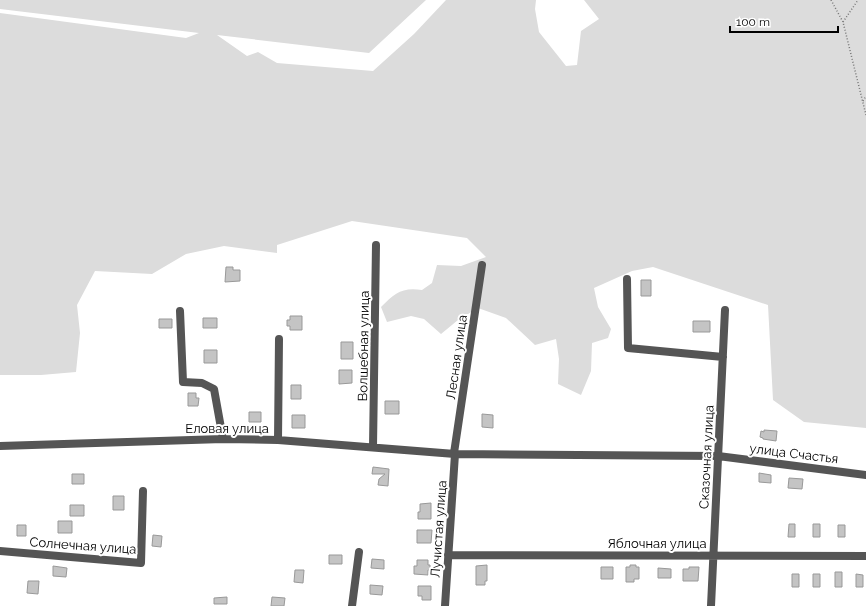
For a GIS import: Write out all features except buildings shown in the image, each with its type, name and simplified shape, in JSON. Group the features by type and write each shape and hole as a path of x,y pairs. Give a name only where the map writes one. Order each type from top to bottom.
{"street":[{"name":"Волшебная улица","path":"373,447 376,245"},
{"name":"Лесная улица","path":"455,454 482,265"},
{"path":"627,279 628,348 723,357"},
{"name":"Сказочная улица","path":"711,606 725,310"},
{"path":"180,311 183,382 202,383 214,389 223,439"},
{"path":"278,440 279,338"},
{"name":"Еловая улица","path":"0,446 223,439 278,440 455,454"},
{"name":"улица Счастья","path":"455,454 718,456 866,475"},
{"name":"Лучистая улица","path":"445,606 455,454"},
{"name":"Солнечная улица","path":"0,551 141,563 143,490"},
{"path":"352,606 359,552"},
{"name":"Яблочная улица","path":"448,555 866,556"}],"path":[{"path":"831,0 843,22 866,115"},
{"path":"843,22 858,0"},
{"path":"863,102 866,96"}],"shaded area":[{"path":"0,0 426,0 369,53 217,35 247,56 258,52 277,63 373,71 414,34 446,0 536,0 535,9 539,32 566,66 577,65 581,31 599,19 584,0 866,0 866,428 804,422 773,400 768,305 653,267 632,271 594,288 598,307 611,329 608,338 592,343 591,371 581,395 558,384 559,359 556,339 535,345 506,318 478,308 458,320 441,334 424,319 411,316 387,322 381,307 399,292 409,289 422,290 432,283 437,265 461,266 486,257 467,238 352,221 277,245 277,253 224,246 186,254 152,274 95,271 77,305 80,333 76,372 41,375 0,375 0,13 186,38 199,33 0,9"}]}
